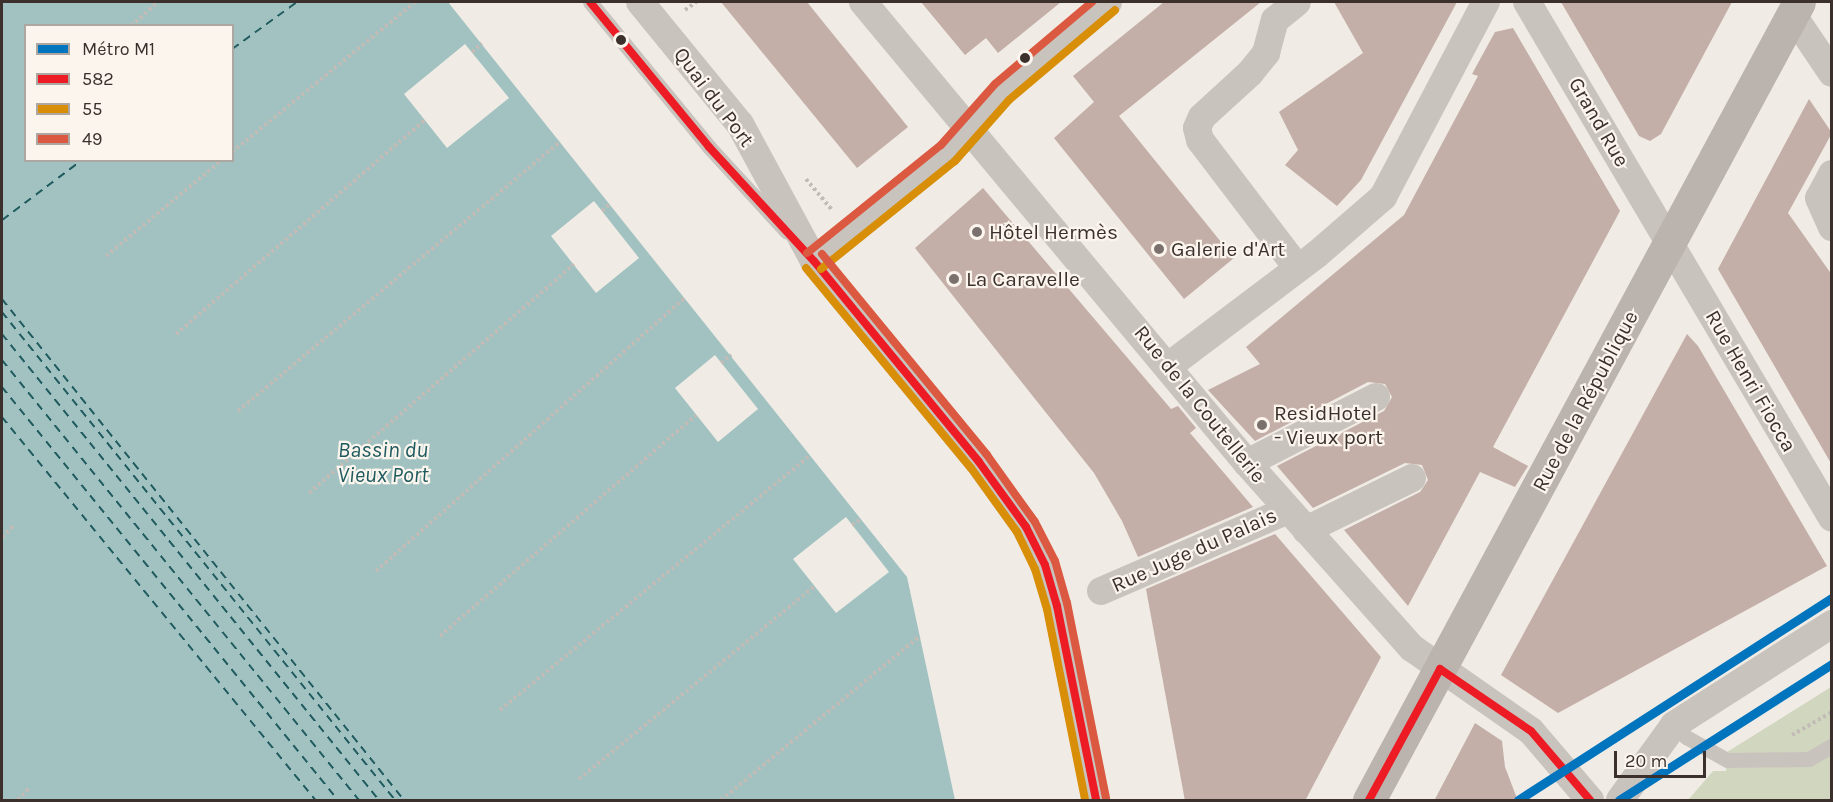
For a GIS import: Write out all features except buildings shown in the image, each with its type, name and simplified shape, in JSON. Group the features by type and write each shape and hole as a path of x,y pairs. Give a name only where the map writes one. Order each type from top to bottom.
{"main road":[{"name":"Rue de la République","path":"1369,801 1795,8"}],"street":[{"name":"Quai du Port","path":"640,2 740,124 814,261 979,462 1026,527 1045,565 1057,606 1095,801"},
{"name":"Rue de la Coutellerie","path":"864,2 967,131 1170,365 1247,463 1412,648 1531,731 1590,801"},
{"path":"814,261 948,153 1002,92 1108,2"},
{"path":"1296,266 1200,140 1197,128 1202,117 1261,60 1275,20 1297,2"},
{"path":"1170,365 1296,266 1316,255 1383,197 1486,2"},
{"name":"Grand Rue","path":"1527,2 1670,243"},
{"path":"1795,8 1832,73"},
{"path":"1832,174 1819,198 1832,227"},
{"name":"Rue Henri Fiocca","path":"1670,243 1832,518"},
{"path":"1247,463 1376,397"},
{"name":"Rue Juge du Palais","path":"1101,591 1412,478"},
{"path":"1620,801 1674,725 1832,624"}],"lane":[{"name":"Quai du Port","path":"591,2 709,147 814,261"},
{"path":"1674,725 1686,737 1727,760 1809,759 1832,745"}],"path":[{"path":"133,24 158,2"},
{"path":"234,150 415,2"},
{"path":"472,52 482,44"},
{"path":"176,334 425,120"},
{"path":"238,411 560,142"},
{"path":"106,256 220,162"},
{"path":"602,211 610,204"},
{"path":"309,493 574,264"},
{"path":"376,571 685,298"},
{"path":"721,363 731,355"},
{"path":"440,636 696,415"},
{"path":"500,710 810,455"},
{"path":"852,525 861,519"},
{"path":"2,537 13,526"},
{"path":"579,779 815,586"},
{"path":"721,801 920,636"},
{"path":"18,801 29,788"}],"green space":[{"path":"1831,687 1831,800 1688,800 1713,771 1726,771 1727,752"}],"water":[{"name":"Bassin du Vieux Port","path":"2,2 448,2 907,577 955,800 2,800"}],"pier":[{"path":"465,44 509,98 447,148 404,94"},
{"path":"594,201 639,258 596,293 551,236"},
{"path":"715,355 758,409 718,442 675,388"},
{"path":"846,517 889,572 836,613 793,559"}],"ferry route":[{"path":"234,48 297,2"},
{"path":"2,220 79,162"},
{"path":"2,299 404,800"},
{"path":"2,312 395,800"},
{"path":"2,334 379,800"},
{"path":"2,360 359,800"},
{"path":"2,387 338,800"},
{"path":"2,417 315,800"}],"metro line":[{"name":"M1","path":"1518,800 1832,598"},
{"name":"M1","path":"1619,800 1832,664"}],"transit line":[{"name":"582","path":"590,2 709,147 814,261 979,462 1026,527 1045,565 1057,606 1096,800"},
{"name":"49","path":"807,253 941,145 995,84 1092,2"},
{"name":"55","path":"821,269 955,161 1009,100 1115,10"},
{"name":"49","path":"822,254 987,455 1035,522 1055,561 1067,603 1106,798"},
{"name":"55","path":"806,268 971,468 1017,532 1035,569 1047,609 1085,800"},
{"name":"582","path":"1440,669 1531,731 1590,800"},
{"name":"582","path":"1369,800 1440,669"}],"place":[{"name":"Hôtel Hermès","path":"977,232"},
{"name":"Galerie d'Art","path":"1159,249"},
{"name":"La Caravelle","path":"954,279"},
{"name":"ResidHotel - Vieux port","path":"1262,425"}]}
